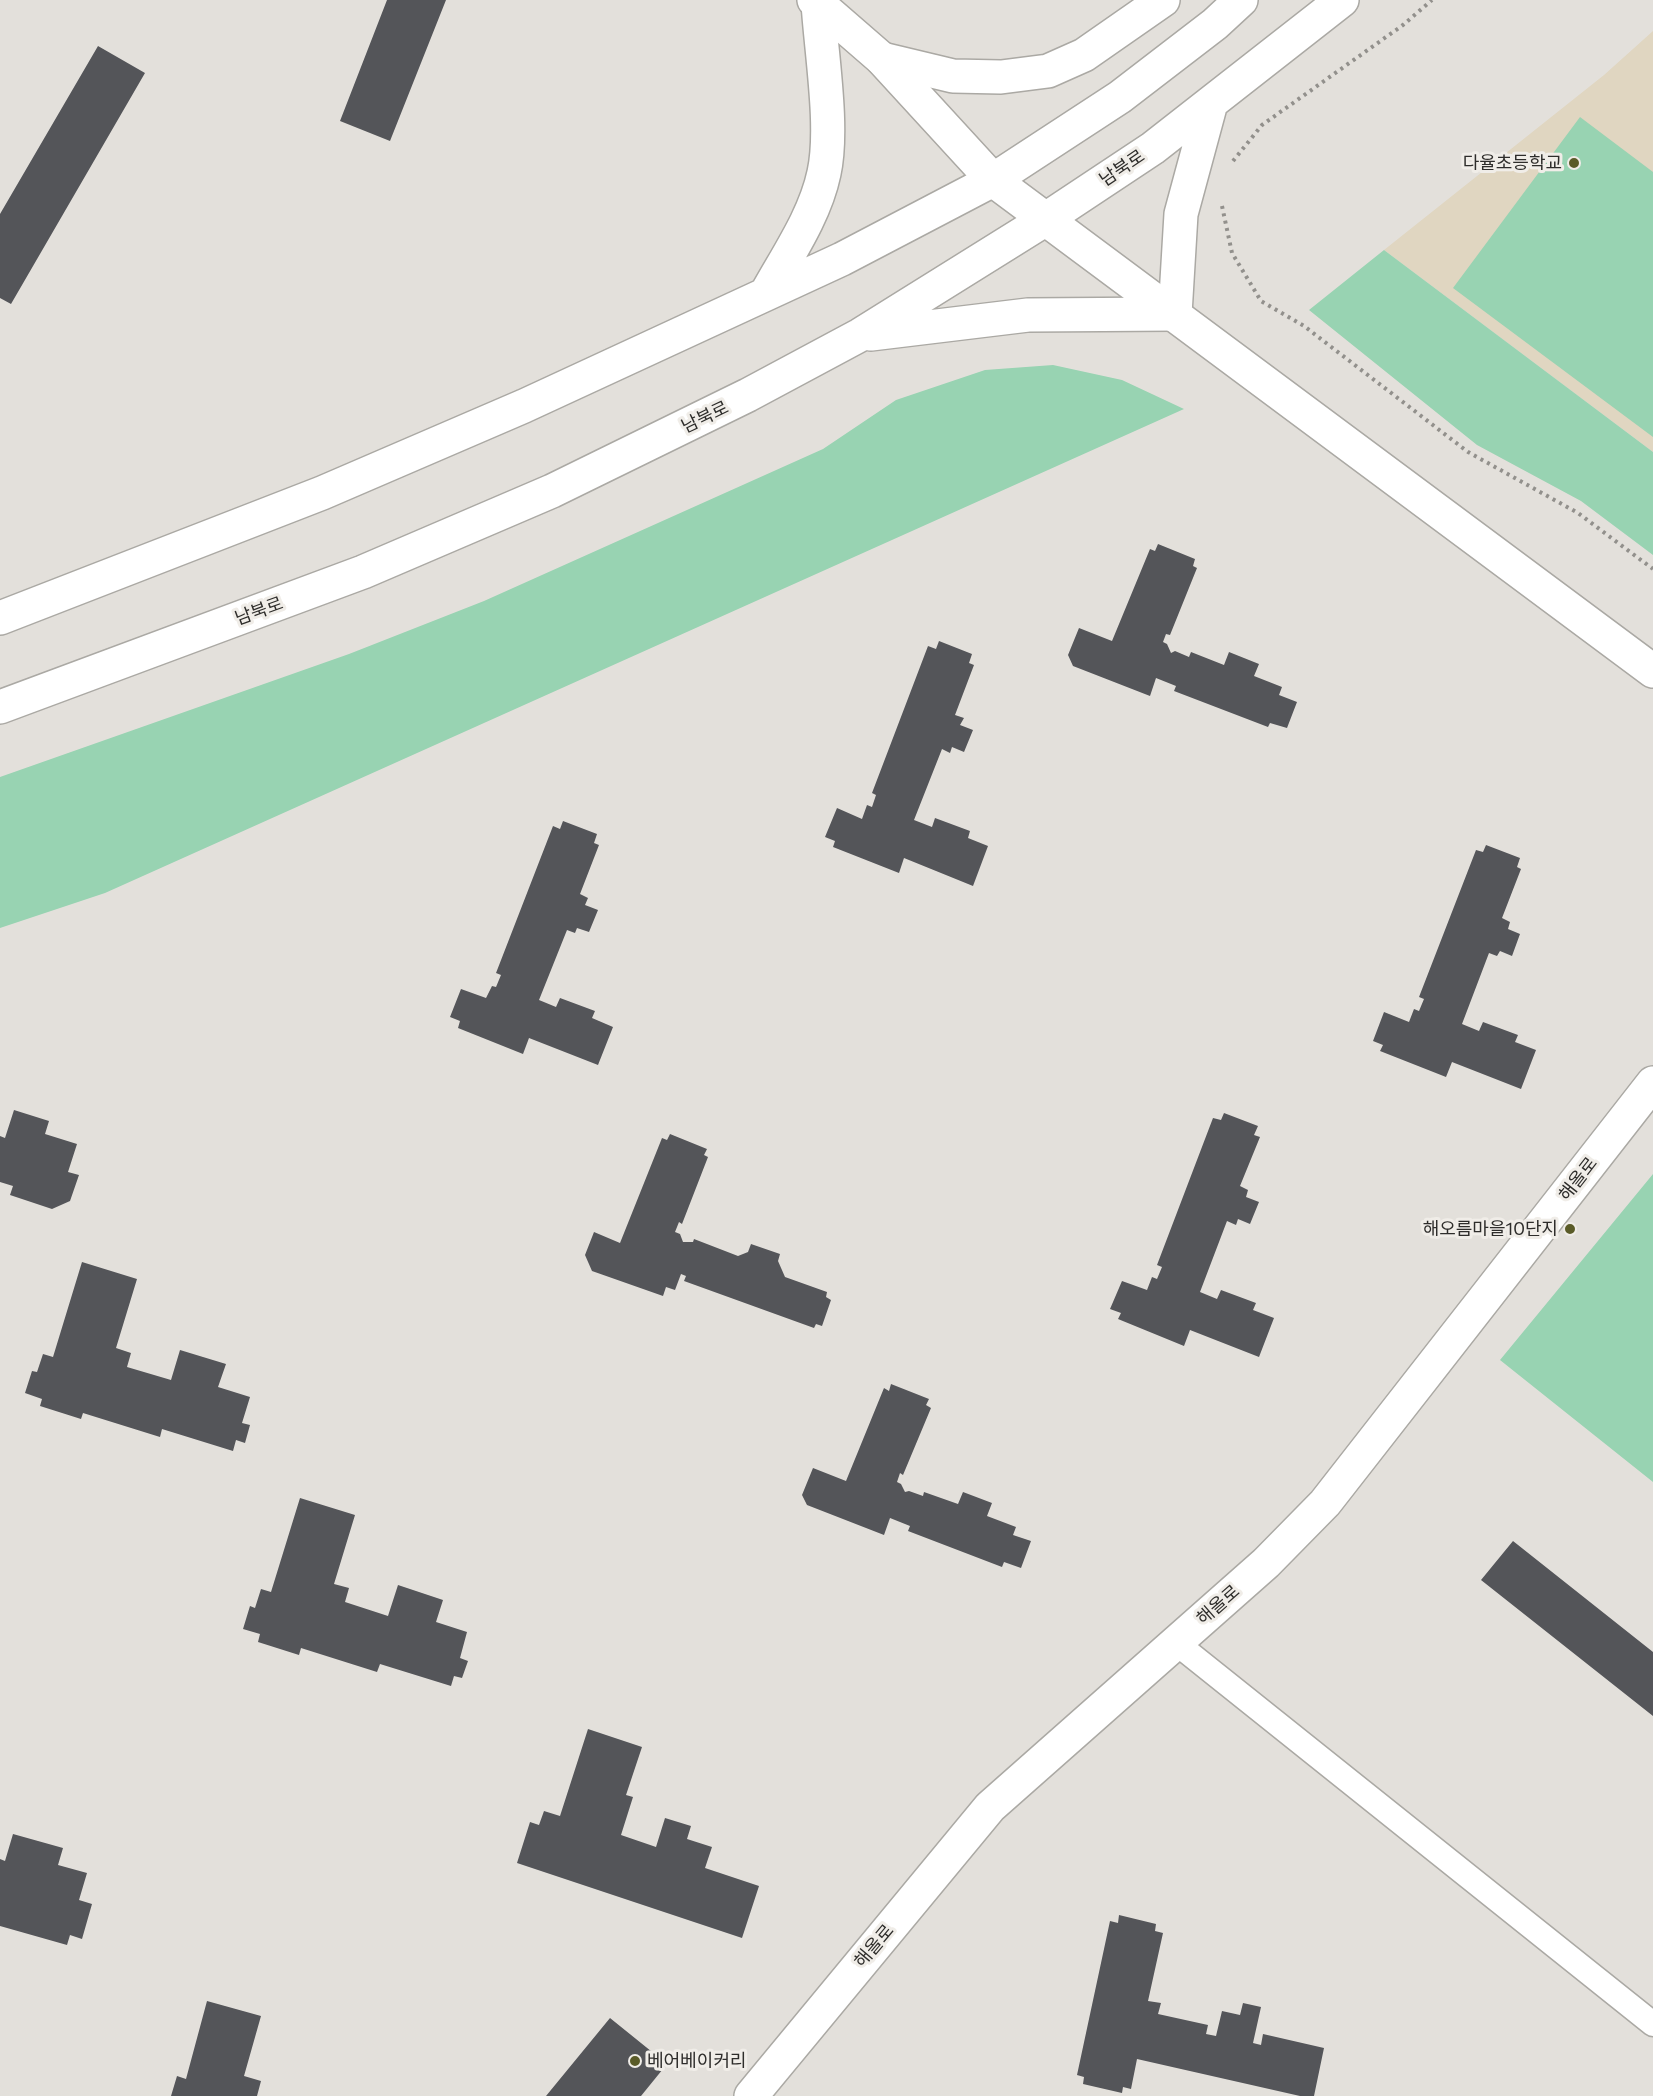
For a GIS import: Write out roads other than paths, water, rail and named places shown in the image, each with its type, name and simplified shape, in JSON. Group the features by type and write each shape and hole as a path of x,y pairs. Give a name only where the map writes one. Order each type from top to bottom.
{"main road":[{"path":"882,59 953,76 1001,77 1048,71 1084,55 1163,0"},
{"path":"0,618 332,489 524,405 842,259 993,180 1120,97 1215,24 1241,0"},
{"name":"남북로","path":"0,707 363,572 552,492 748,395 860,335 1046,219 1153,147 1341,0"},
{"path":"816,2 882,59 993,180 1653,671"},
{"path":"766,294 809,215 824,174 828,139 816,2"},
{"path":"1175,314 1181,214 1211,103"},
{"path":"860,335 1028,315 1175,314"},
{"name":"해올로","path":"751,2096 990,1807 1266,1563 1324,1503 1653,1083"}],"street":[{"path":"1175,1642 1653,2024"}],"place":[{"name":"다율초등학교","path":"1574,163"},
{"name":"해오름마을10단지","path":"1570,1229"},
{"name":"베어베이커리","path":"635,2061"}]}
